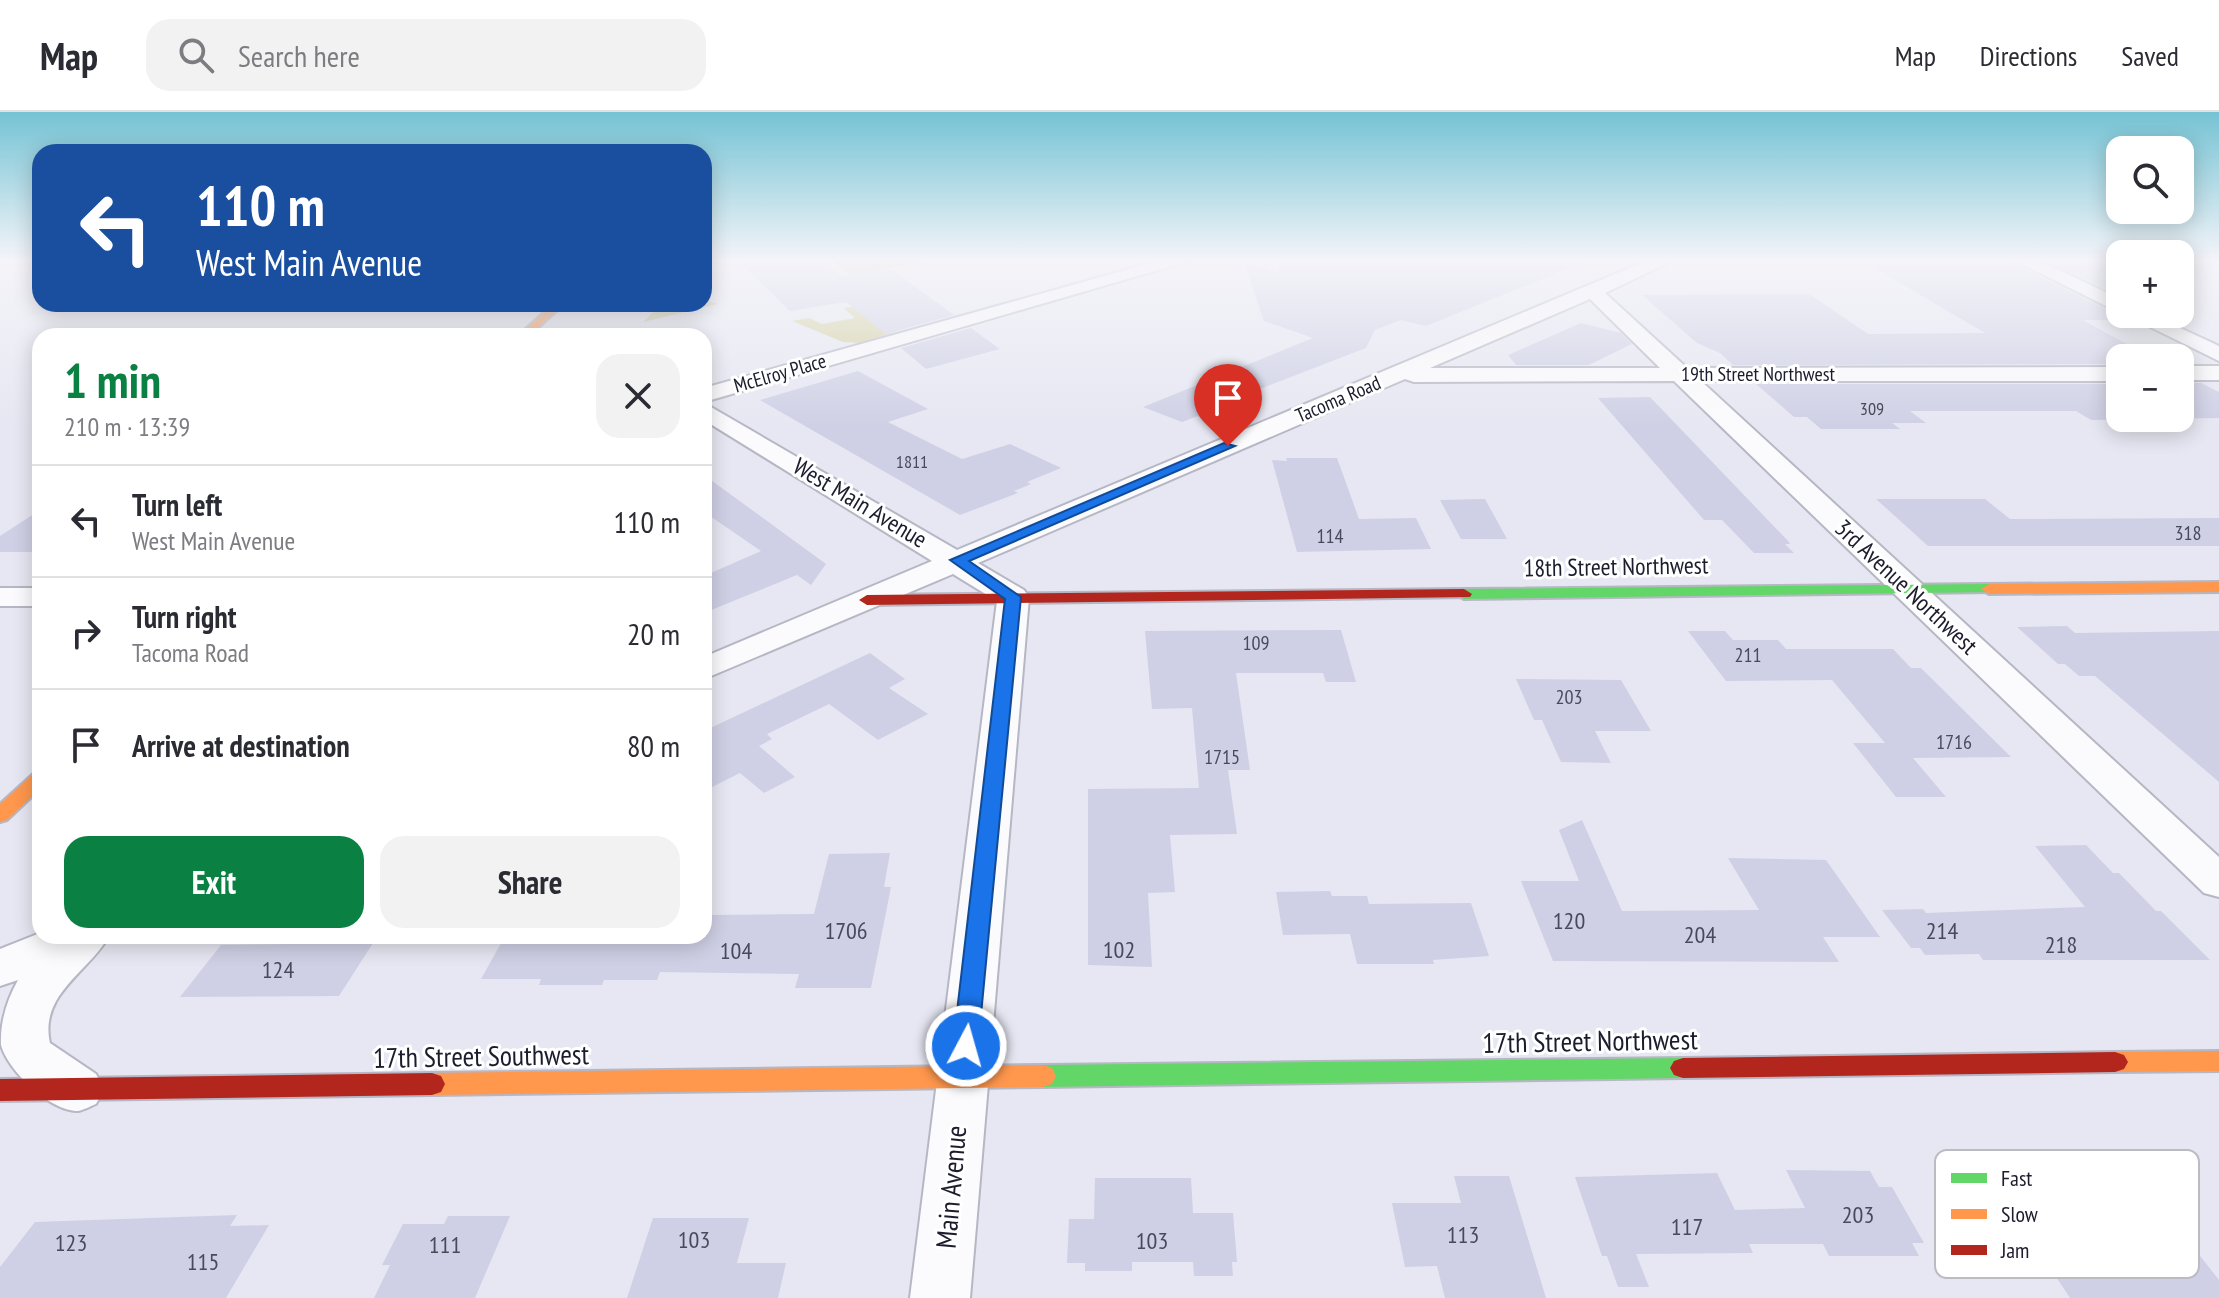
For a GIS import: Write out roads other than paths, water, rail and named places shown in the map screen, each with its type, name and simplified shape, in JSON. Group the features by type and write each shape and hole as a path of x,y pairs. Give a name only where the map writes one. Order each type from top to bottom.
{"street":[{"name":"McElroy Place","path":"712,393 983,316"},
{"name":"Tacoma Road","path":"712,666 1535,316"},
{"name":"3rd Avenue Northwest","path":"1619,316 2219,882"},
{"path":"2164,328 2219,354"},
{"path":"2194,373 2219,373"},
{"name":"19th Street Northwest","path":"1396,375 2106,374"},
{"name":"West Main Avenue","path":"712,415 957,560 1013,597"},
{"name":"18th Street Northwest","path":"867,600 1907,587 2219,587"},
{"path":"0,597 32,597"},
{"path":"962,1076 1013,597"},
{"path":"0,815 32,785"},
{"path":"0,968 58,944"},
{"path":"78,944 37,984 21,1023 22,1041 30,1057 49,1073 80,1090"},
{"name":"17th Street Northwest","path":"962,1076 2219,1061"},
{"name":"17th Street Southwest","path":"0,1090 962,1076"},
{"name":"Main Avenue","path":"940,1298 962,1076"}]}
